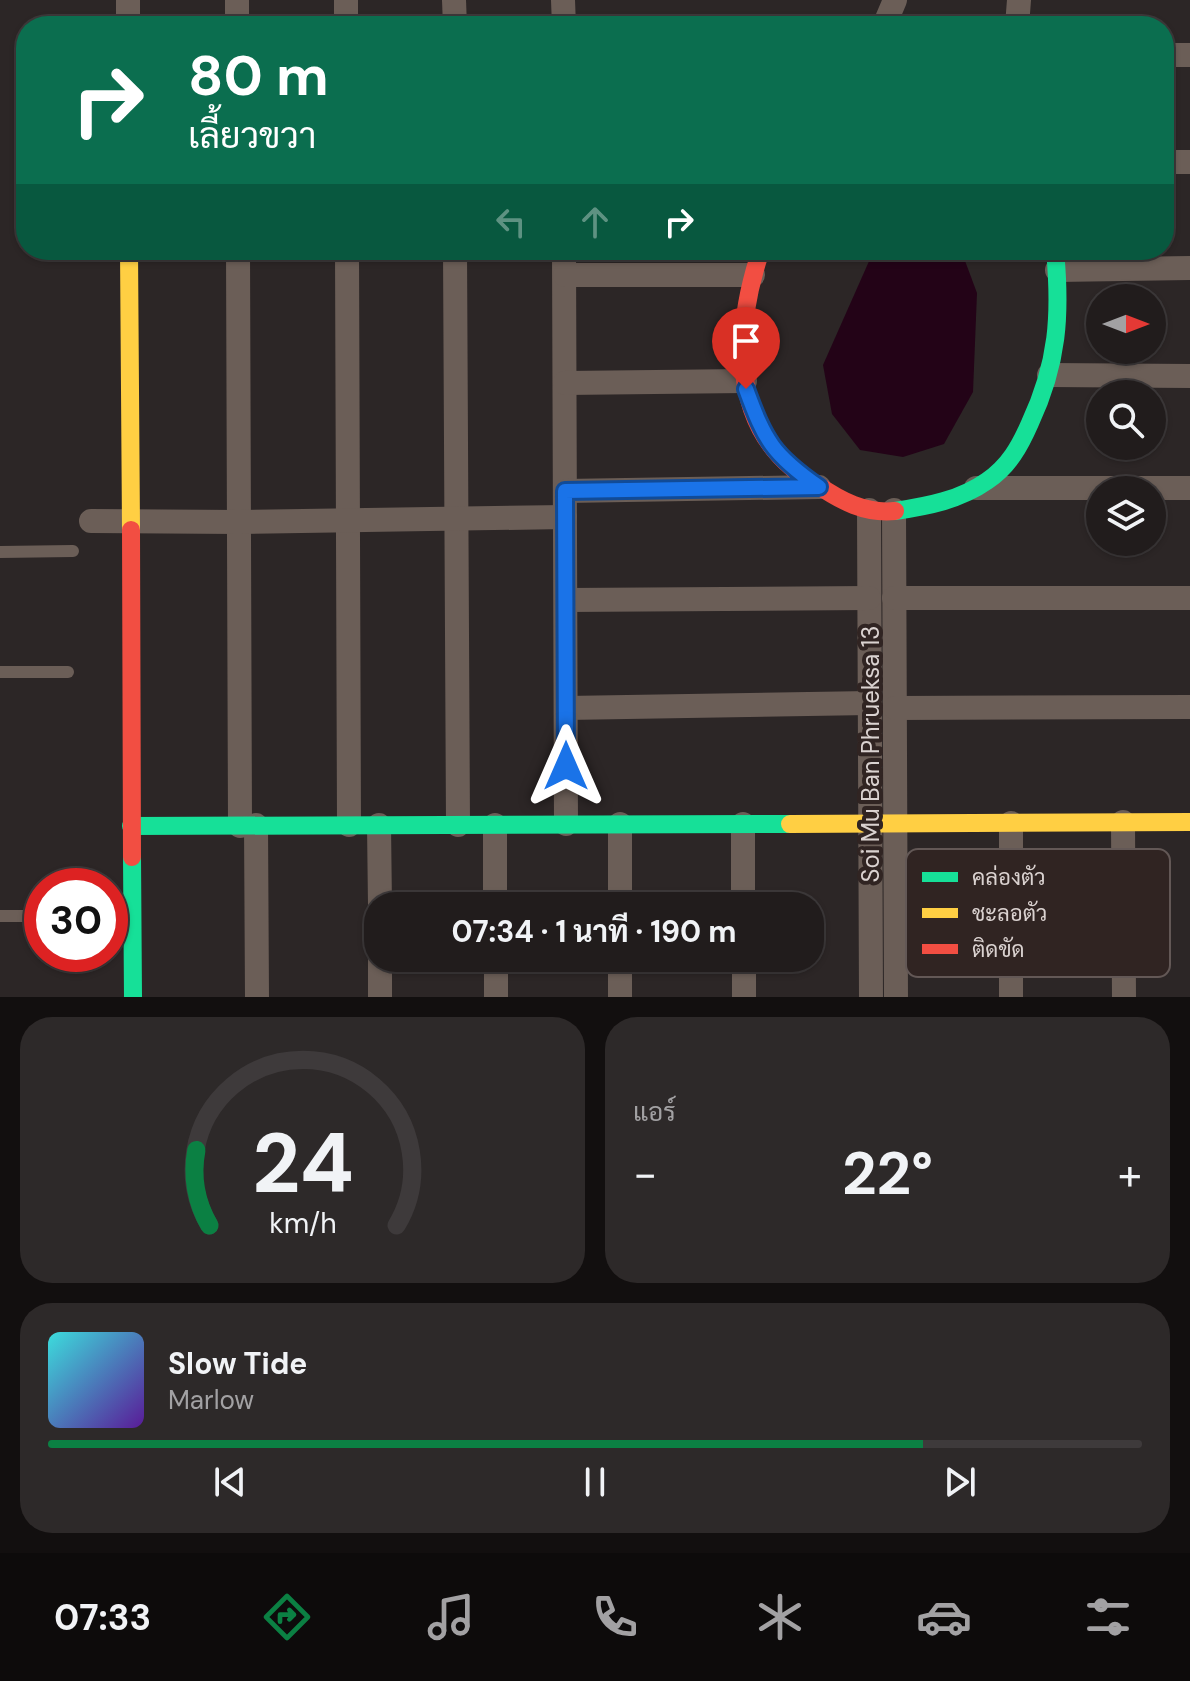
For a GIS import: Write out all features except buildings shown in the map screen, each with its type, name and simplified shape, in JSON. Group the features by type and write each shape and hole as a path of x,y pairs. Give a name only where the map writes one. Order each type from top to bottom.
{"street":[{"path":"129,260 133,997"},
{"path":"238,260 239,522 248,826 257,997"},
{"path":"347,260 349,825"},
{"path":"455,260 458,825"},
{"path":"564,260 566,824"},
{"path":"758,260 745,302 741,350 745,381 763,434 788,465 832,496 869,510 941,504 976,488 1008,462 1032,417 1049,375 1058,318 1056,260 1190,268"},
{"path":"565,275 753,275"},
{"path":"1049,375 1190,376"},
{"path":"565,383 745,381"},
{"path":"565,491 819,487"},
{"path":"976,488 1190,488"},
{"name":"Soi Mu Ban Phrueksa 13","path":"869,510 871,997"},
{"name":"Soi Mu Ban Phrueksa 13","path":"894,510 896,997"},
{"path":"91,521 565,517"},
{"path":"566,600 869,598"},
{"path":"894,598 1190,598"},
{"path":"566,708 870,703"},
{"path":"895,708 1190,707"},
{"path":"1123,822 1123,849"},
{"path":"131,826 1190,822"},
{"path":"1011,823 1011,849"},
{"path":"620,824 620,892"},
{"path":"743,824 743,892"},
{"path":"379,825 380,892"},
{"path":"495,825 495,892"},
{"path":"380,972 380,997"},
{"path":"496,972 496,997"},
{"path":"620,972 620,997"},
{"path":"744,972 744,997"},
{"path":"1124,977 1124,997"}],"lane":[{"path":"0,552 73,551"},
{"path":"0,672 68,672"},
{"path":"0,916 24,916"}],"shaded area":[{"path":"870,260 965,260 977,293 973,392 944,444 903,457 860,450 832,414 823,365"}],"traffic: fast":[{"path":"895,511 943,501 977,488 1002,469 1018,448 1039,401 1052,359 1058,296 1056,260"},
{"path":"131,826 790,824"},
{"path":"132,857 133,997"}],"traffic: slow":[{"path":"129,260 131,530"},
{"path":"790,824 1190,822"}],"traffic: jam":[{"path":"758,260 743,336 747,393 756,420 771,445 800,474 854,505 895,511"},
{"path":"131,530 132,857"}],"route":[{"path":"566,766 565,491 819,487 788,465 763,434 746,389"}]}
